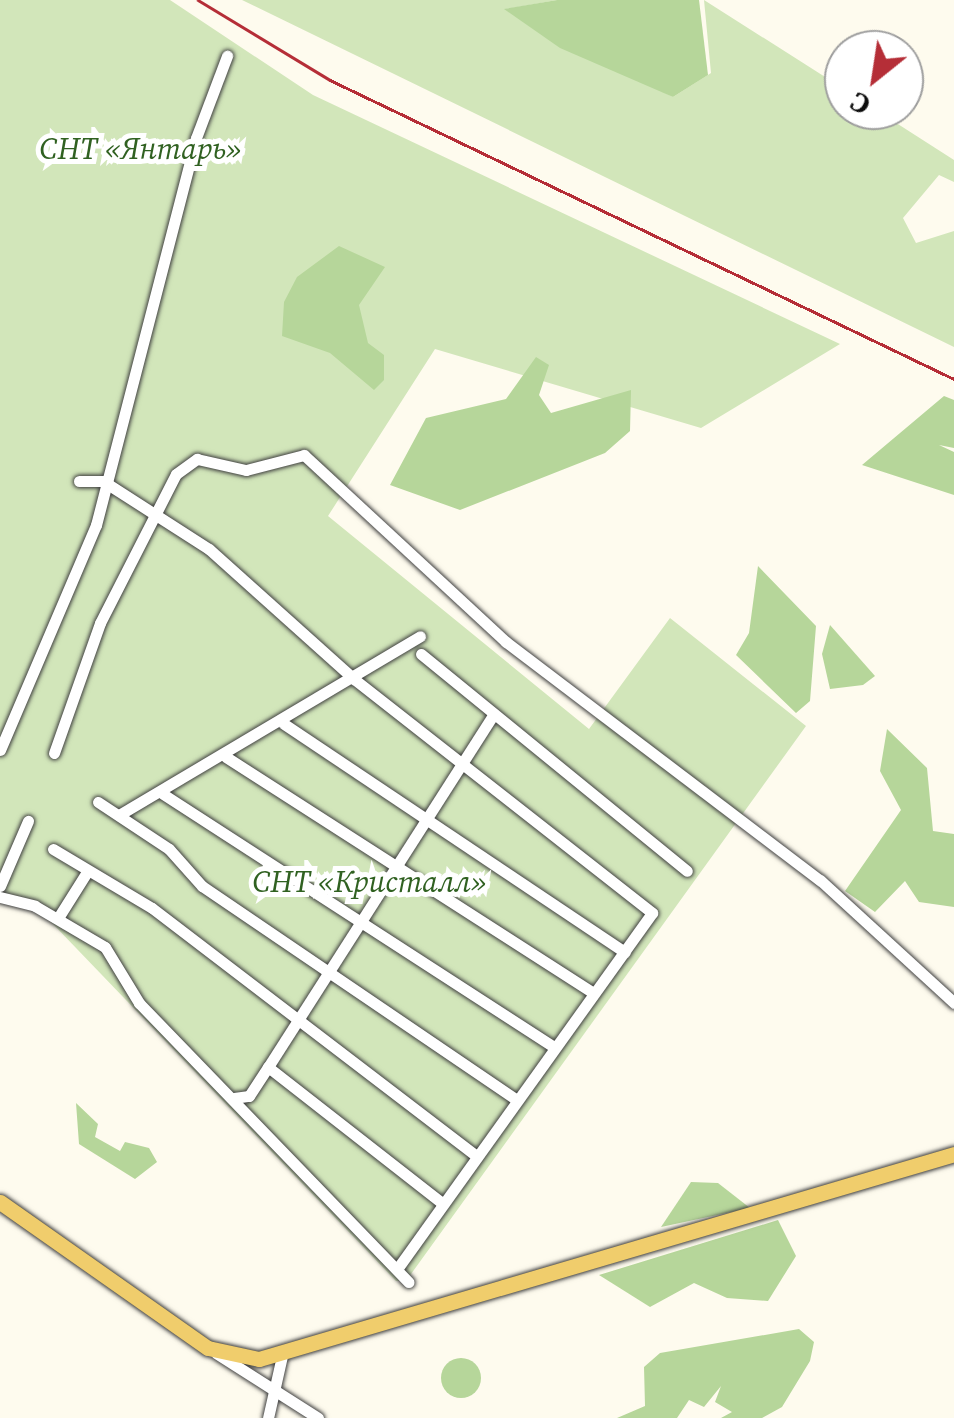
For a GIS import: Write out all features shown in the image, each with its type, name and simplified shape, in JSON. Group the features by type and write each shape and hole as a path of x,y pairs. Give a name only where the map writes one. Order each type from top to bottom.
{"main road":[{"path":"0,1202 208,1348 282,1356 954,1154"}],"street":[{"path":"0,750 96,525 104,481 227,56"},
{"path":"54,753 100,622 176,474 198,459 246,470 293,456 321,464 469,611 740,828 820,880 954,1003"},
{"path":"79,481 104,481 156,514 354,679 652,913 553,1046 400,1265"},
{"path":"119,815 284,724 420,636"},
{"path":"421,654 687,871"},
{"path":"234,1098 249,1096 268,1068 390,869 494,714"},
{"path":"284,724 624,952"},
{"path":"226,757 390,869 593,994"},
{"path":"163,794 360,917 553,1046"},
{"path":"98,802 170,849 202,886 516,1099"},
{"path":"0,886 28,820"},
{"path":"53,849 152,908 475,1155"},
{"path":"58,918 88,872"},
{"path":"0,897 58,918 105,947 140,1003 400,1265 408,1282"},
{"path":"268,1068 442,1203"},
{"path":"208,1348 318,1418"},
{"path":"268,1418 282,1356"}],"green space":[{"name":"СНТ «Кристалл»","path":"0,0 170,0 313,95 840,344 701,428 435,349 328,516 589,729 670,618 806,726 406,1281 396,1281 52,923 0,890"},
{"path":"242,0 557,0 506,9 673,97 711,73 704,0 824,76 824,130 907,130 954,160 954,182 939,175 903,218 916,243 954,231 954,347"},
{"path":"557,0 699,0 708,75 673,97 560,48 504,9"},
{"path":"339,246 385,267 359,305 368,343 384,355 384,380 374,390 330,353 282,336 284,302 297,277"},
{"path":"536,357 549,365 539,395 551,413 631,390 630,431 605,453 460,510 390,485 426,418 506,399"},
{"path":"944,396 954,400 954,448 939,445 954,452 954,495 862,465"},
{"path":"758,566 816,626 810,701 796,713 736,655 749,633"},
{"path":"830,625 875,676 863,685 830,689 822,654"},
{"path":"887,729 927,768 933,831 954,834 954,907 919,902 905,881 875,912 845,891 901,810 880,771"},
{"path":"76,1103 98,1124 95,1137 120,1151 125,1142 149,1148 157,1162 135,1179 79,1144"},
{"path":"691,1182 718,1183 750,1208 661,1227"},
{"path":"778,1220 796,1256 768,1301 727,1298 694,1283 650,1307 599,1275"},
{"path":"799,1329 814,1342 810,1361 782,1407 762,1418 721,1418 732,1412 715,1402 721,1386 704,1407 689,1400 677,1418 617,1418 645,1406 644,1367 660,1353"},
{"path":"461,1358 475,1364 481,1378 475,1392 461,1398 447,1392 441,1378 447,1364"}],"railway":[{"path":"198,0 330,80 954,379"}],"park label":[{"name":"СНТ «Янтарь»","path":"141,149"}]}
